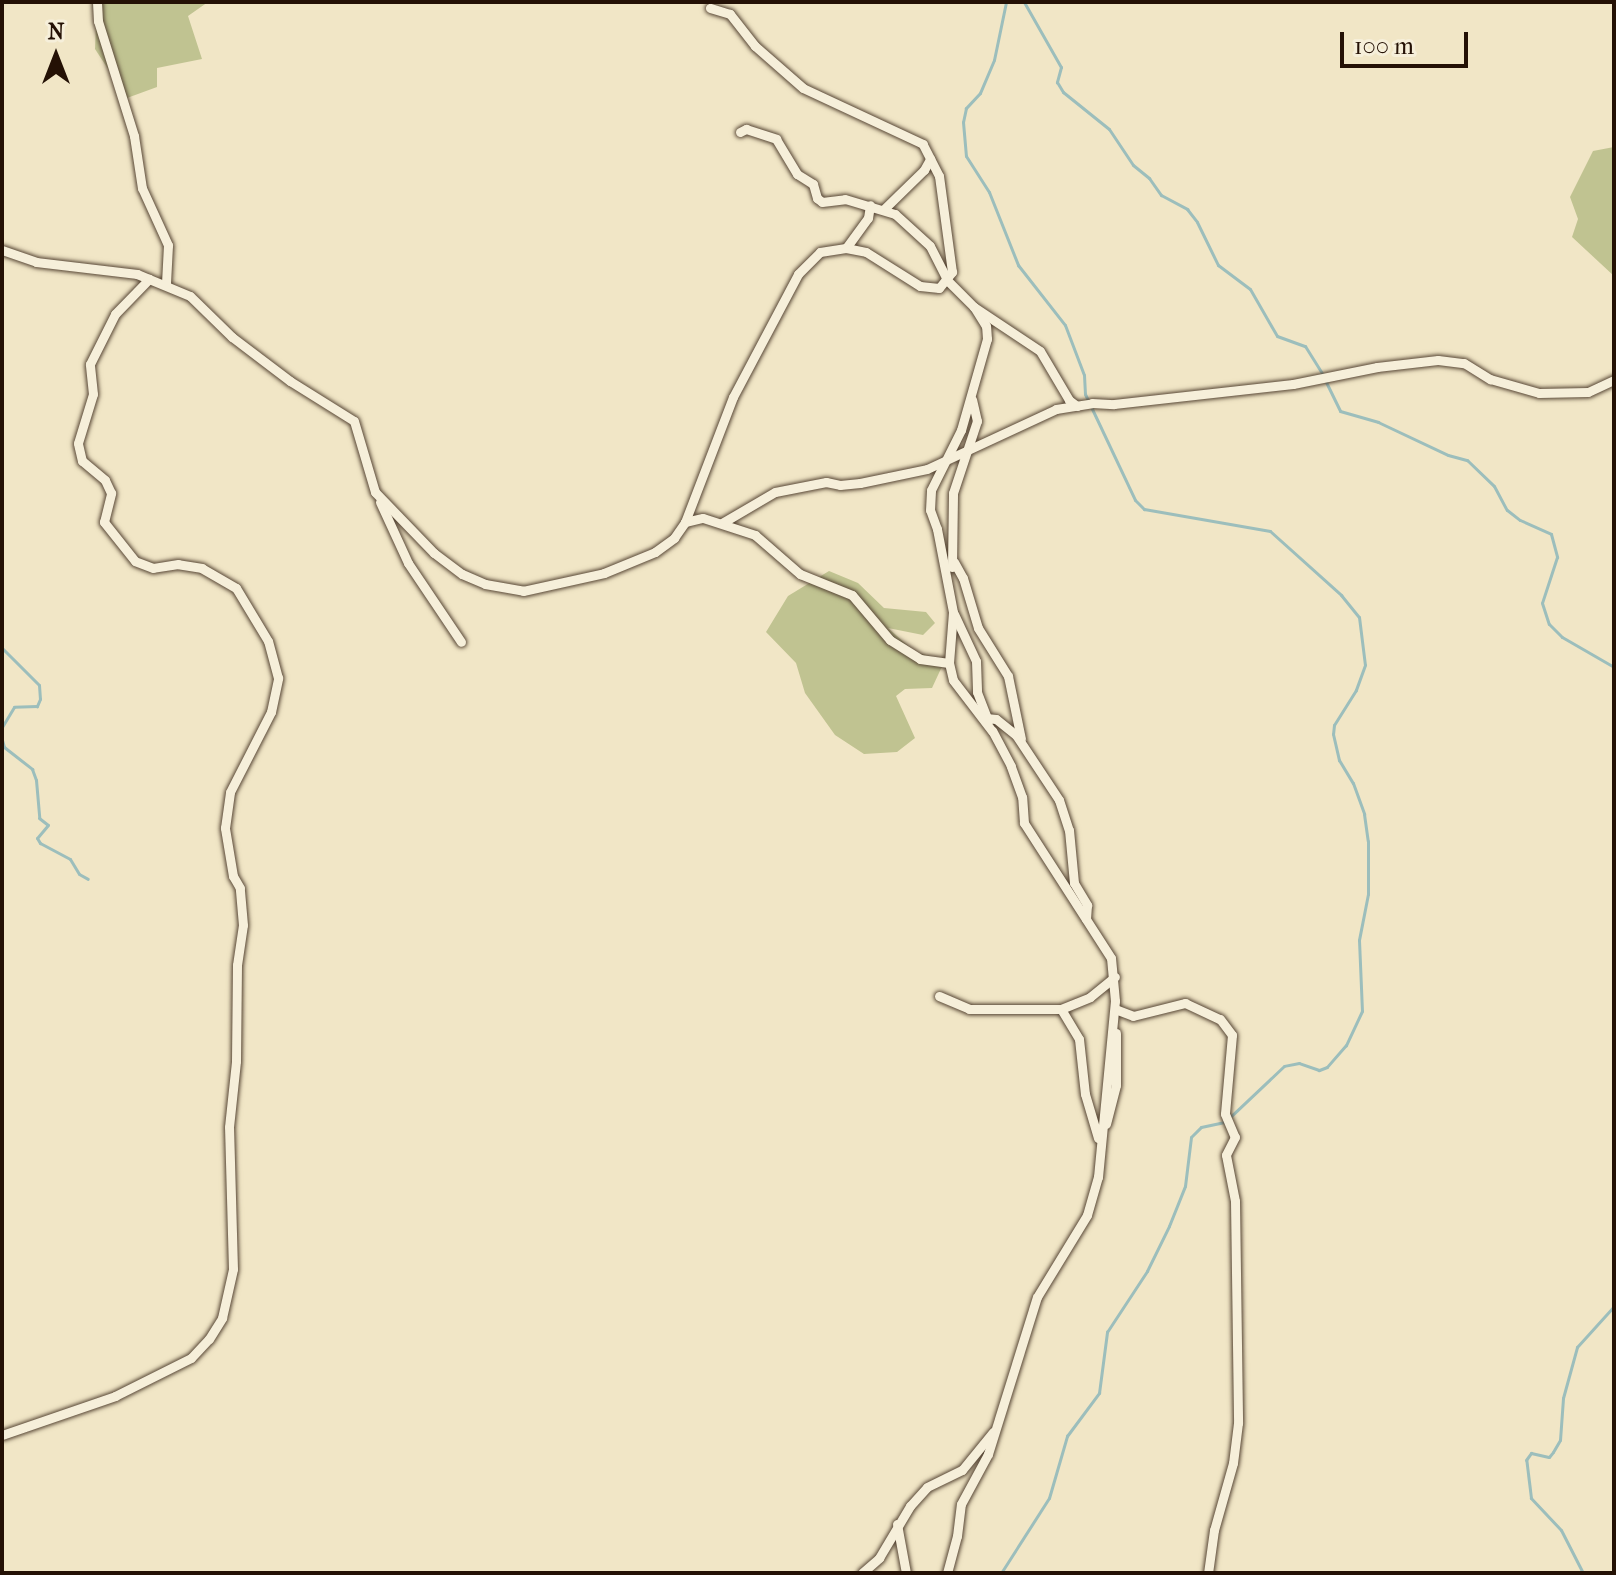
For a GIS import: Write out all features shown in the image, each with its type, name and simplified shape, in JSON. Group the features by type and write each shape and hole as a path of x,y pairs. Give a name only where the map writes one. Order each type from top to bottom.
{"street":[{"path":"97,2 98,21 134,136 142,188 168,245 166,283"},
{"path":"375,492 434,553 462,574 485,584 523,591 604,573 665,545 685,522 733,397 798,274 820,252 846,248 881,259 920,286 939,288 947,280 952,272 939,176 923,144 803,88 755,46 730,14 710,8"},
{"path":"740,132 746,129 776,139 797,174 813,184 817,198 822,202 845,199 895,214 930,246 947,280 974,307 1040,351 1069,400 1085,405"},
{"path":"884,209 924,170 930,159"},
{"path":"846,248 868,218 870,205"},
{"path":"2,250 36,262 166,283 190,296 232,337 290,381 354,421 375,492 408,563 461,642"},
{"path":"2,1435 115,1396 191,1358 209,1339 222,1318 233,1269 229,1127 236,1061 237,965 243,925 240,888 233,876 225,828 230,792 271,712 278,678 263,631 236,588 202,568 178,564 153,568 135,561 104,522 111,493 105,480 82,461 78,443 93,394 90,364 115,314 149,279"},
{"path":"974,307 986,326 987,339 946,463 931,490 930,510 953,612 949,663 953,680 992,731"},
{"path":"722,523 775,492 826,482 840,485 860,483 946,463 1056,409 1293,384 1377,367 1438,360 1464,363 1490,379 1539,393 1588,392 1614,380"},
{"path":"948,582 954,562 953,493 960,480 964,454 974,439 977,421 971,395"},
{"path":"685,522 703,518 755,535 800,574 852,595 890,640 920,659 949,663"},
{"path":"954,562 963,578 978,628 1008,676 1021,741"},
{"path":"947,1573 957,1536 961,1504 988,1454 1037,1297 1087,1215 1098,1177 1115,1005 1111,958 1024,823 1022,797 986,718 977,692 976,661 953,612"},
{"path":"986,718 996,719 1021,741 1041,769 1065,816 1074,883 1087,905 1086,919"},
{"path":"939,996 969,1009 1061,1009 1090,997 1115,977"},
{"path":"1115,1005 1133,1016 1185,1003 1220,1019 1232,1035 1228,1122 1235,1137 1226,1155 1235,1201 1238,1423 1208,1573"},
{"path":"1061,1009 1079,1039 1085,1094 1101,1143"},
{"path":"862,1573 879,1558 897,1524 927,1487 962,1470 997,1427"},
{"path":"897,1524 907,1558 906,1573"}],"green space":[{"path":"97,2 208,2 188,16 202,59 157,68 157,87 127,98 95,49"},
{"path":"1614,147 1614,276 1572,237 1578,219 1570,197 1593,151"},
{"path":"829,571 858,583 884,608 926,612 935,623 923,635 888,628 915,652 945,660 932,688 905,689 896,696 915,738 897,752 864,754 835,735 805,693 796,663 766,632 788,596"}],"waterway":[{"path":"1006,2 994,60 980,93 966,108 963,122 966,156 989,192 1018,265 1065,325 1084,375 1085,394 1135,500 1144,509 1270,531 1341,595 1359,617 1365,665 1356,690 1334,725 1333,734 1339,760 1353,783 1364,814 1368,841 1368,894 1359,940 1362,1011 1346,1045 1327,1067 1319,1070 1299,1063 1284,1066 1230,1117"},
{"path":"1024,2 1061,67 1057,82 1063,92 1109,129 1133,165 1149,178 1161,195 1187,209 1197,222 1218,265 1250,289 1277,336 1305,346 1324,376"},
{"path":"1326,382 1340,411 1378,422 1448,455 1467,460 1494,486 1507,510 1520,520 1551,534 1557,557 1542,603 1549,624 1562,637 1614,667"},
{"path":"2,648 39,685 40,699 37,706 14,707 2,727"},
{"path":"2,740 4,747 32,769 36,780 39,818 48,825 37,838 40,843 70,859 79,874 88,879"},
{"path":"1001,1573 1049,1498 1067,1436 1099,1393 1107,1332 1147,1271 1169,1226 1185,1186 1191,1137 1201,1127 1224,1122"},
{"path":"1583,1573 1561,1530 1531,1498 1526,1460 1531,1453 1549,1457 1560,1440 1563,1398 1577,1347 1614,1306"}]}
